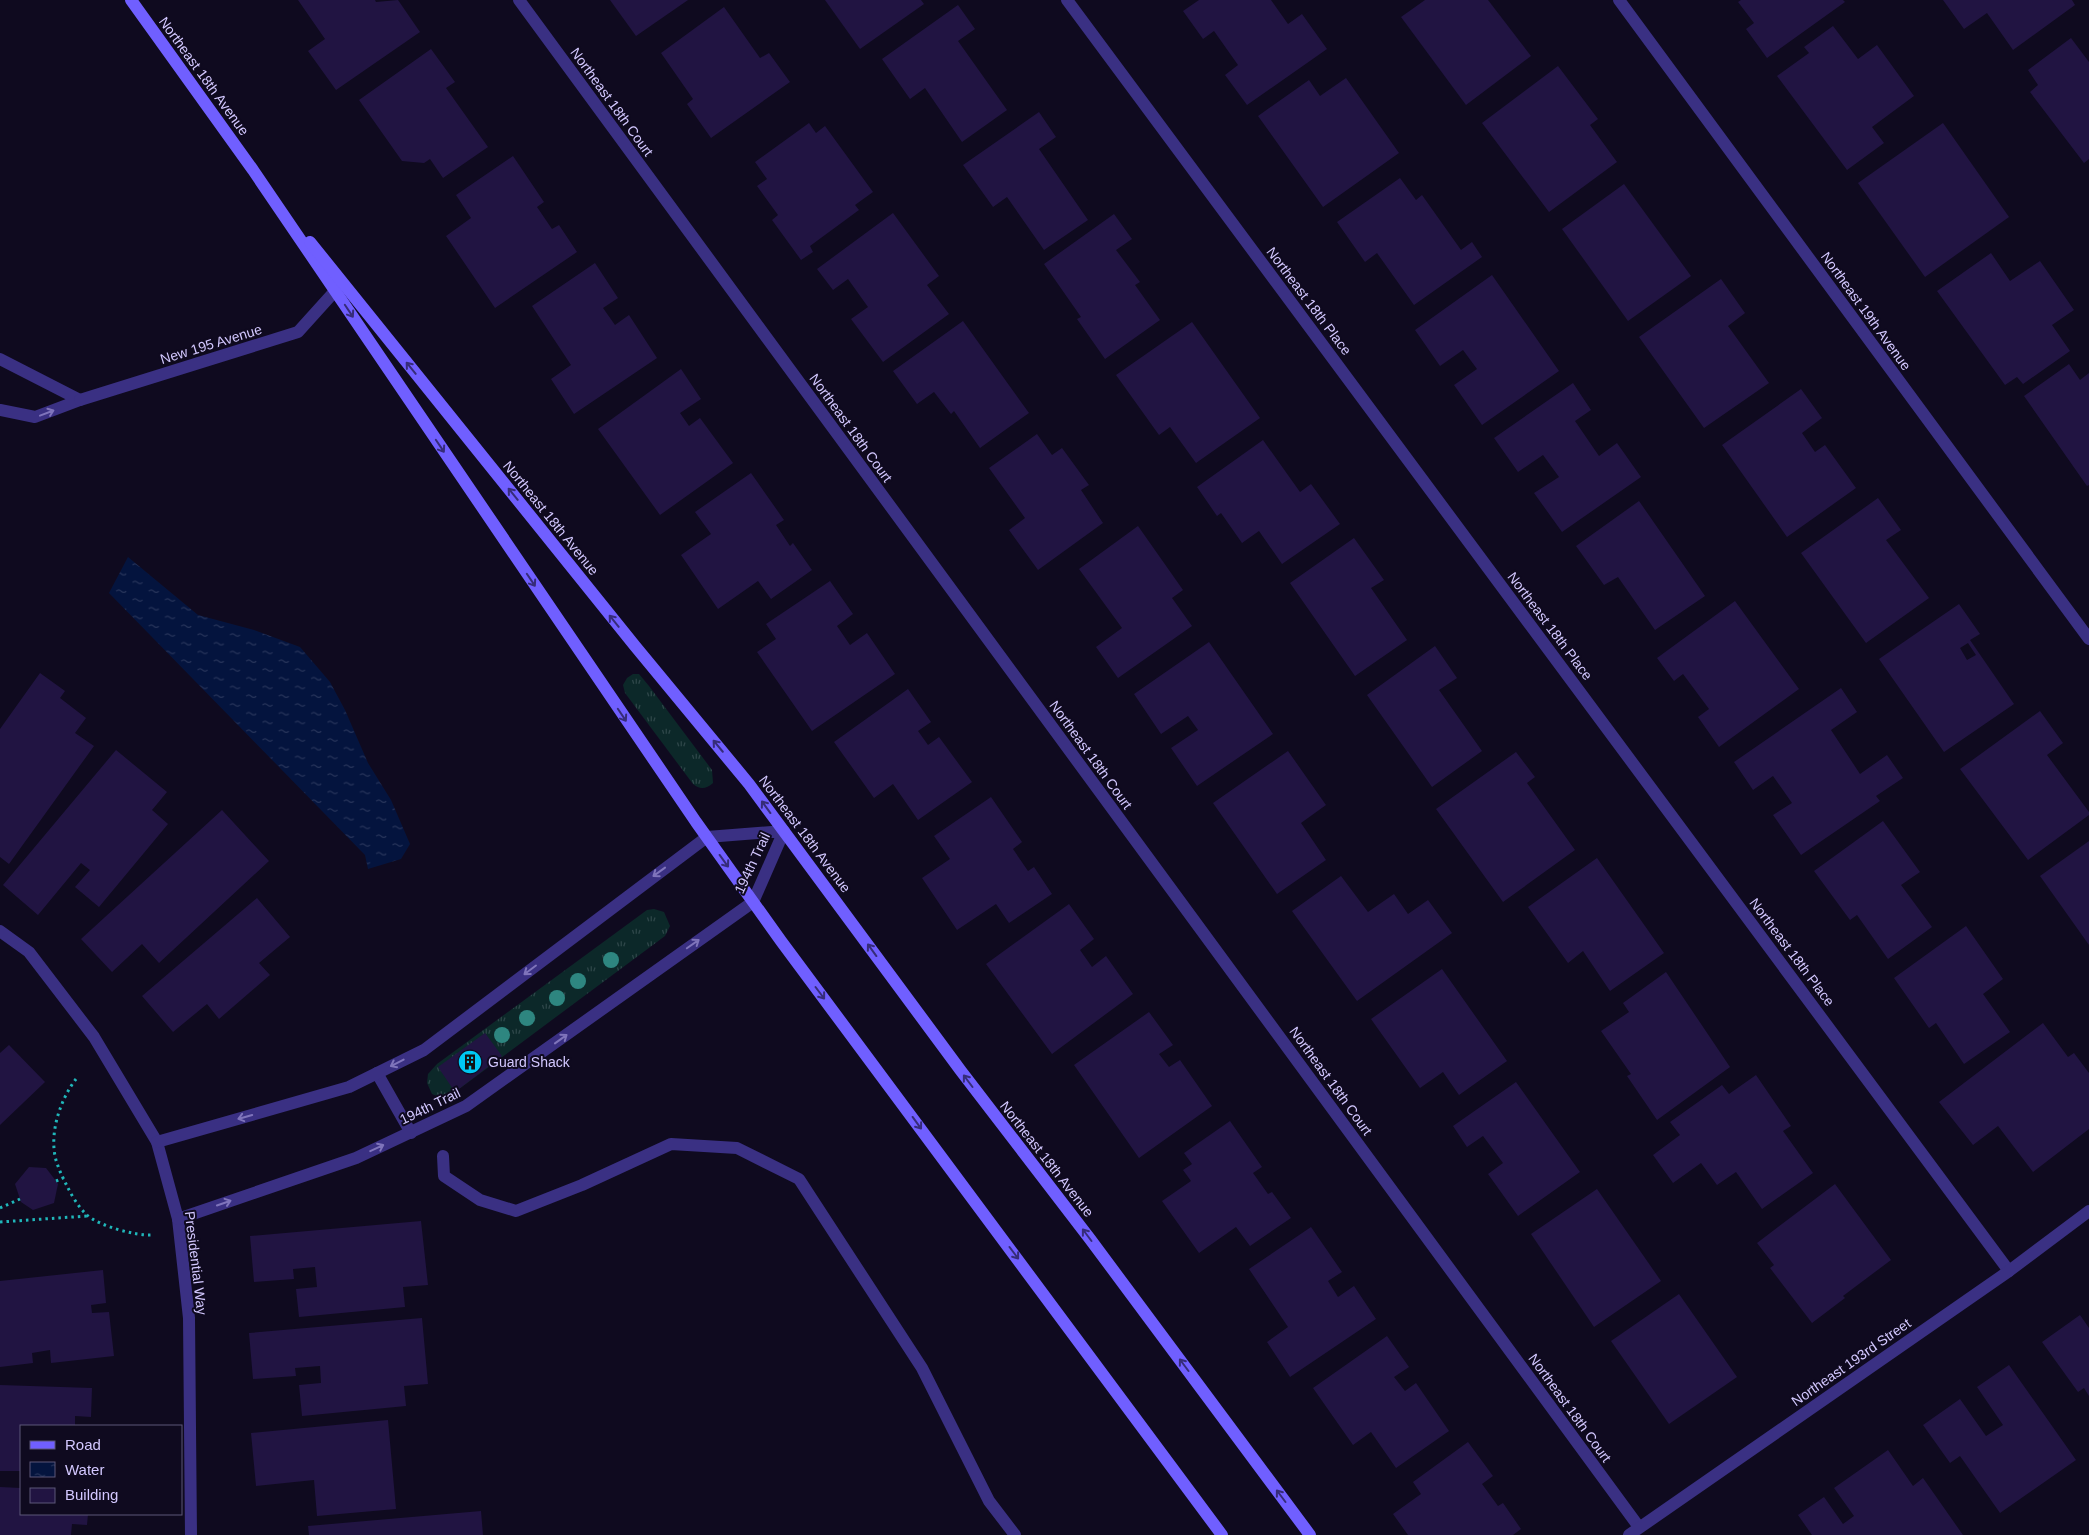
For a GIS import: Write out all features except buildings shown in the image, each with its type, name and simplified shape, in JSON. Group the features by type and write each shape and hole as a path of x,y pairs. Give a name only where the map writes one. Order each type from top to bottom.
{"street":[{"name":"Northeast 18th Avenue","path":"131,0 252,170 753,902 1222,1535"},
{"name":"Northeast 18th Court","path":"519,0 1634,1531"},
{"name":"Northeast 18th Place","path":"1067,0 2009,1271"},
{"name":"Northeast 19th Avenue","path":"1619,0 2089,639"},
{"name":"Northeast 18th Avenue","path":"252,170 635,646 749,784 961,1071 1090,1240 1310,1535"},
{"name":"New 195 Avenue","path":"0,410 35,417 80,400 298,332 335,291"},
{"path":"0,360 80,400"},
{"name":"194th Trail","path":"178,1219 356,1158 466,1106 753,902 784,831 707,837"},
{"path":"157,1142 349,1087 424,1050 707,837"},
{"name":"Presidential Way","path":"0,931 29,952 94,1037 157,1142 178,1219 189,1318 191,1535"},
{"path":"377,1073 411,1132"},
{"path":"443,1156 444,1176 480,1200 516,1211 582,1185 671,1144 737,1148 799,1179 922,1368 990,1501 1015,1535"},
{"name":"Northeast 193rd Street","path":"1634,1531 2009,1271 2089,1211"}],"path":[{"path":"76,1079 69,1088 58,1114 54,1150 57,1165 71,1196 87,1216 114,1228 140,1236 180,1234"},
{"path":"56,1181 64,1178"},
{"path":"0,1208 20,1199"},
{"path":"0,1222 87,1216"}],"green space":[{"path":"633,674 639,674 649,686 712,770 713,783 705,788 693,784 625,693 623,685 627,678"},
{"path":"654,909 664,912 670,926 665,936 455,1092 439,1097 432,1094 427,1083 428,1074 437,1064 647,910"}],"water":[{"path":"128,557 198,615 254,630 300,647 330,682 345,710 368,763 391,800 410,844 401,859 368,869 365,855 109,593"}],"place":[{"name":"Guard Shack","path":"470,1062"}]}
